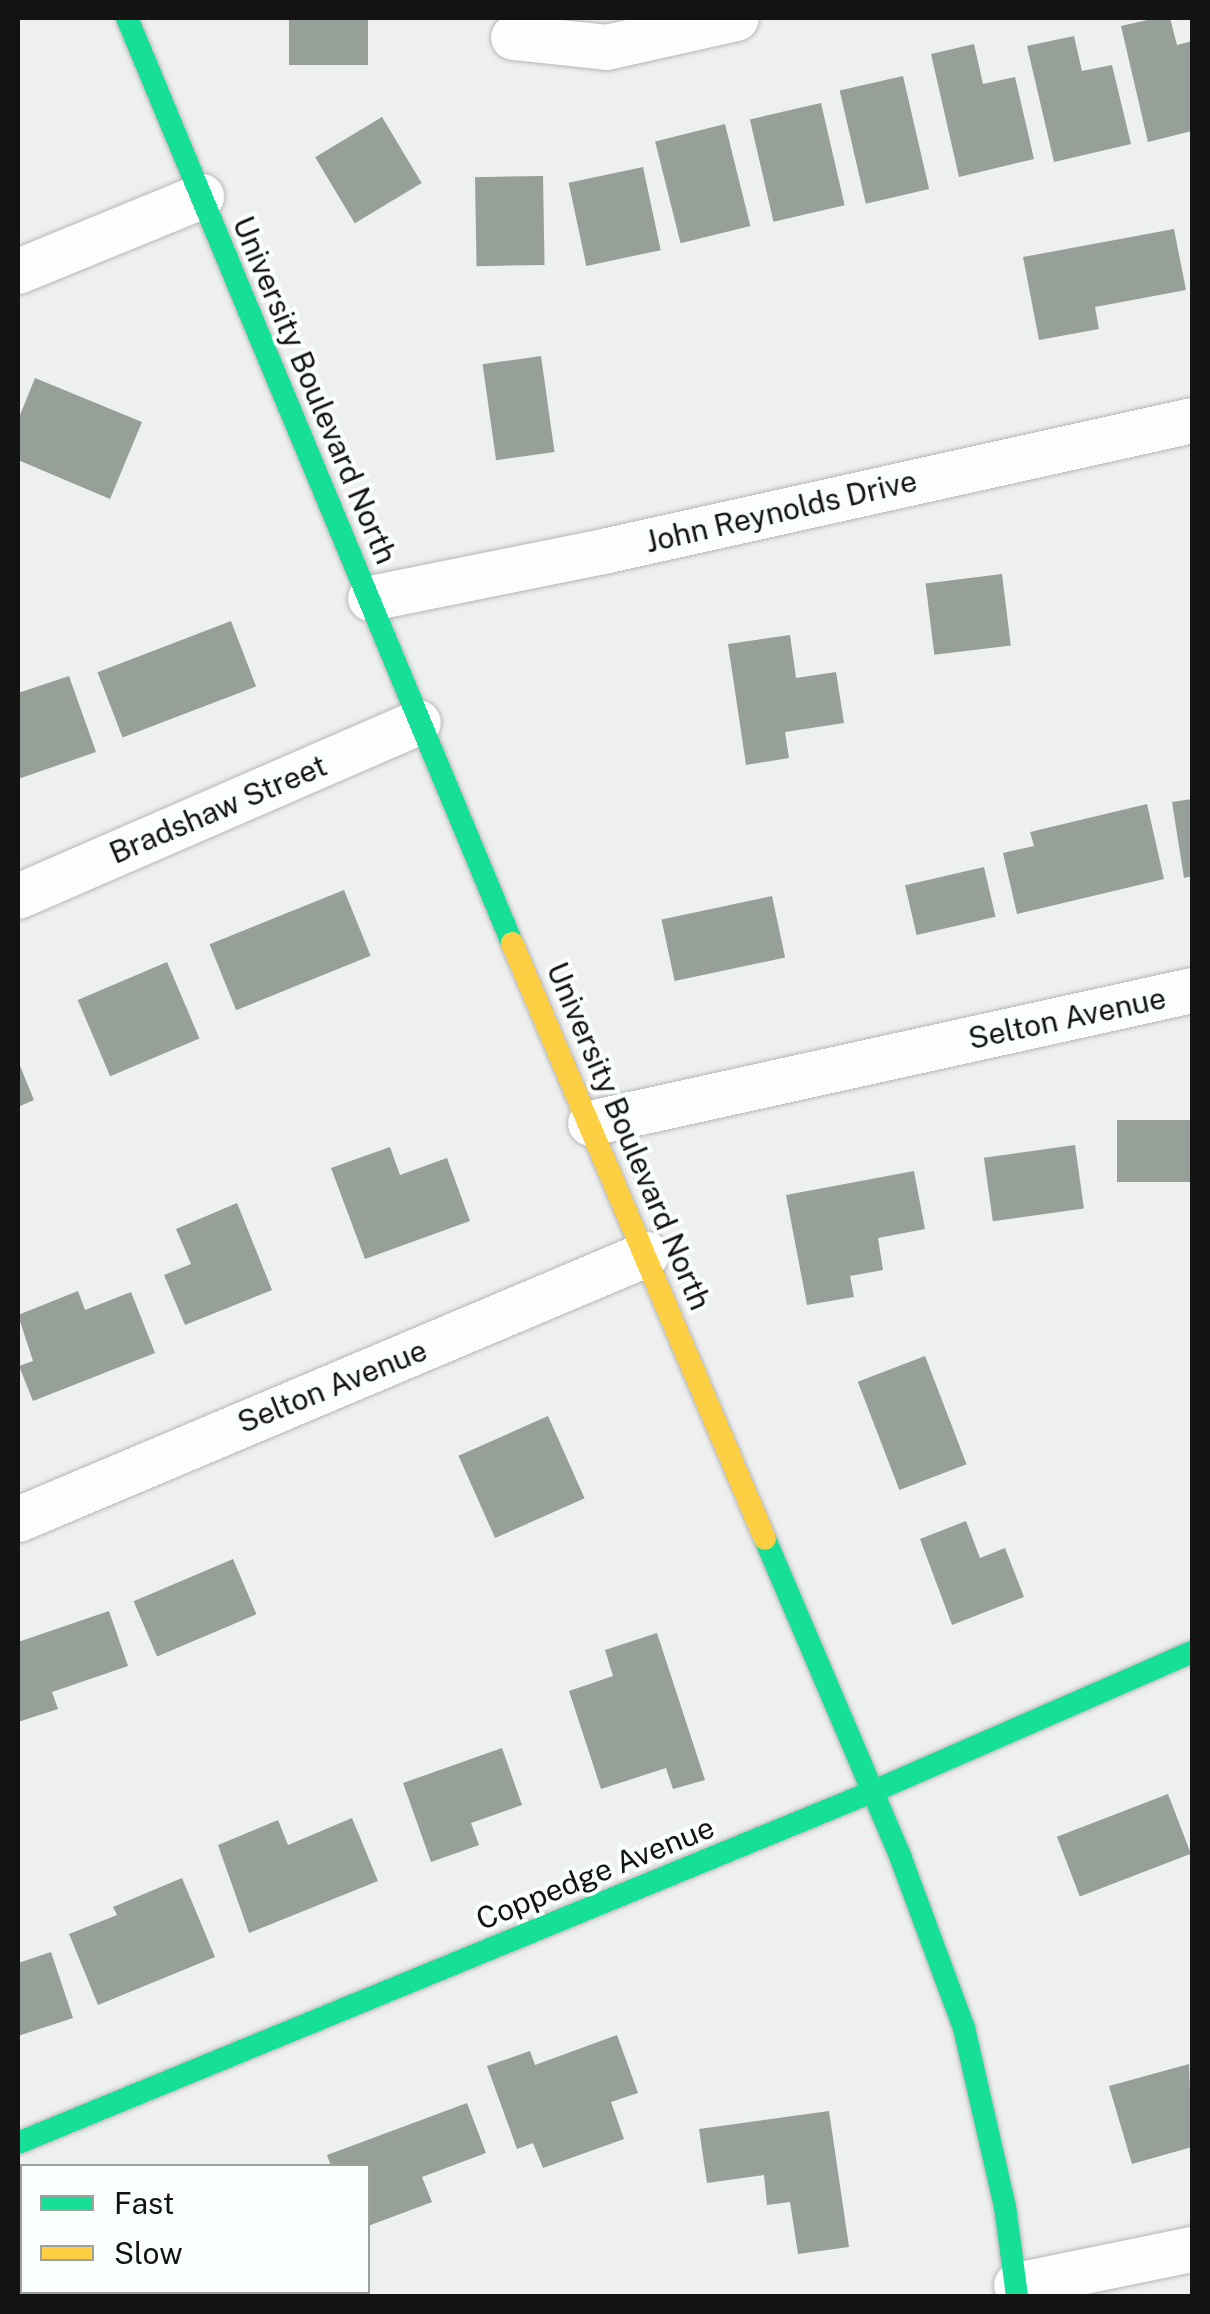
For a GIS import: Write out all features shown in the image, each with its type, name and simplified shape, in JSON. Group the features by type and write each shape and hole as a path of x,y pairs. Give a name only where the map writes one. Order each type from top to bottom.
{"street":[{"name":"University Boulevard North","path":"127,18 370,598 418,722 874,1792 964,2028 1005,2207 1016,2291"},
{"path":"513,37 606,47 736,18"},
{"path":"18,270 201,196"},
{"name":"John Reynolds Drive","path":"370,598 622,547 1192,420"},
{"name":"Bradshaw Street","path":"18,896 418,722"},
{"name":"Selton Avenue","path":"590,1123 1192,990"},
{"name":"Selton Avenue","path":"18,1518 646,1254"},
{"name":"Coppedge Avenue","path":"18,2143 874,1792 1192,1652"},
{"path":"1016,2291 1192,2249"}],"building":[{"path":"289,18 368,18 368,65 289,65"},
{"path":"1170,18 1177,45 1192,41 1192,131 1148,142 1121,26"},
{"path":"1074,36 1082,71 1112,65 1131,144 1054,162 1027,46"},
{"path":"974,44 983,84 1015,77 1034,159 959,177 931,54"},
{"path":"903,76 929,189 866,204 840,91"},
{"path":"821,103 845,205 773,222 750,119"},
{"path":"382,117 422,183 355,223 315,157"},
{"path":"725,124 750,226 681,243 655,141"},
{"path":"643,167 661,250 586,266 569,183"},
{"path":"543,176 545,265 477,266 475,177"},
{"path":"1174,229 1186,290 1095,307 1099,329 1039,340 1023,257"},
{"path":"541,356 554,452 496,460 483,364"},
{"path":"35,378 142,422 110,499 18,460 18,420"},
{"path":"1002,574 1011,645 934,655 926,583"},
{"path":"231,621 256,686 123,738 97,672"},
{"path":"790,635 796,678 836,672 844,723 785,732 789,758 746,765 728,644"},
{"path":"69,676 96,752 18,779 18,693"},
{"path":"1192,799 1192,876 1184,878 1172,802"},
{"path":"1147,804 1164,879 1017,914 1003,853 1034,846 1030,832"},
{"path":"984,867 995,917 917,935 905,885"},
{"path":"344,890 371,956 236,1010 210,944"},
{"path":"772,896 785,958 675,981 661,919"},
{"path":"167,962 199,1038 110,1076 78,1000"},
{"path":"18,1061 34,1100 18,1107"},
{"path":"1117,1120 1192,1120 1192,1182 1117,1182"},
{"path":"1075,1145 1084,1208 993,1221 984,1158"},
{"path":"390,1147 400,1175 447,1158 470,1221 365,1259 331,1168"},
{"path":"914,1171 925,1229 878,1238 883,1270 850,1276 854,1297 807,1305 786,1195"},
{"path":"237,1203 272,1290 185,1325 164,1275 191,1264 176,1229"},
{"path":"78,1291 85,1310 131,1292 155,1353 33,1401 19,1366 33,1361 18,1315"},
{"path":"925,1356 967,1464 899,1490 858,1382"},
{"path":"548,1416 585,1498 495,1538 458,1456"},
{"path":"966,1521 980,1558 1005,1548 1024,1597 952,1625 920,1539"},
{"path":"233,1559 256,1614 157,1656 134,1601"},
{"path":"109,1611 128,1666 52,1692 58,1709 18,1722 18,1642"},
{"path":"657,1633 705,1780 673,1789 666,1768 601,1789 569,1691 613,1676 605,1650"},
{"path":"502,1748 522,1805 471,1823 479,1845 431,1862 403,1783"},
{"path":"1168,1794 1191,1854 1080,1896 1057,1837"},
{"path":"352,1818 378,1881 249,1933 218,1845 278,1820 288,1845"},
{"path":"182,1878 215,1957 98,2005 69,1934 117,1915 113,1907"},
{"path":"51,1952 73,2018 18,2036 18,1963"},
{"path":"617,2035 638,2093 611,2102 624,2139 543,2168 533,2143 517,2149 487,2066 530,2051 535,2065"},
{"path":"1189,2064 1192,2147 1132,2164 1109,2086"},
{"path":"467,2103 486,2153 422,2177 432,2202 370,2225 370,2164 330,2164 327,2155"},
{"path":"829,2111 849,2247 798,2254 790,2202 767,2205 764,2175 707,2183 699,2129"},
{"path":"18,2257 20,2294 135,2294 20,2296"}],"traffic: fast":[{"path":"127,18 512,943"},
{"path":"765,1539 900,1856 964,2028 1005,2207 1017,2296"},
{"path":"18,2143 874,1791 1192,1652"}],"traffic: slow":[{"path":"512,943 765,1539"}]}
